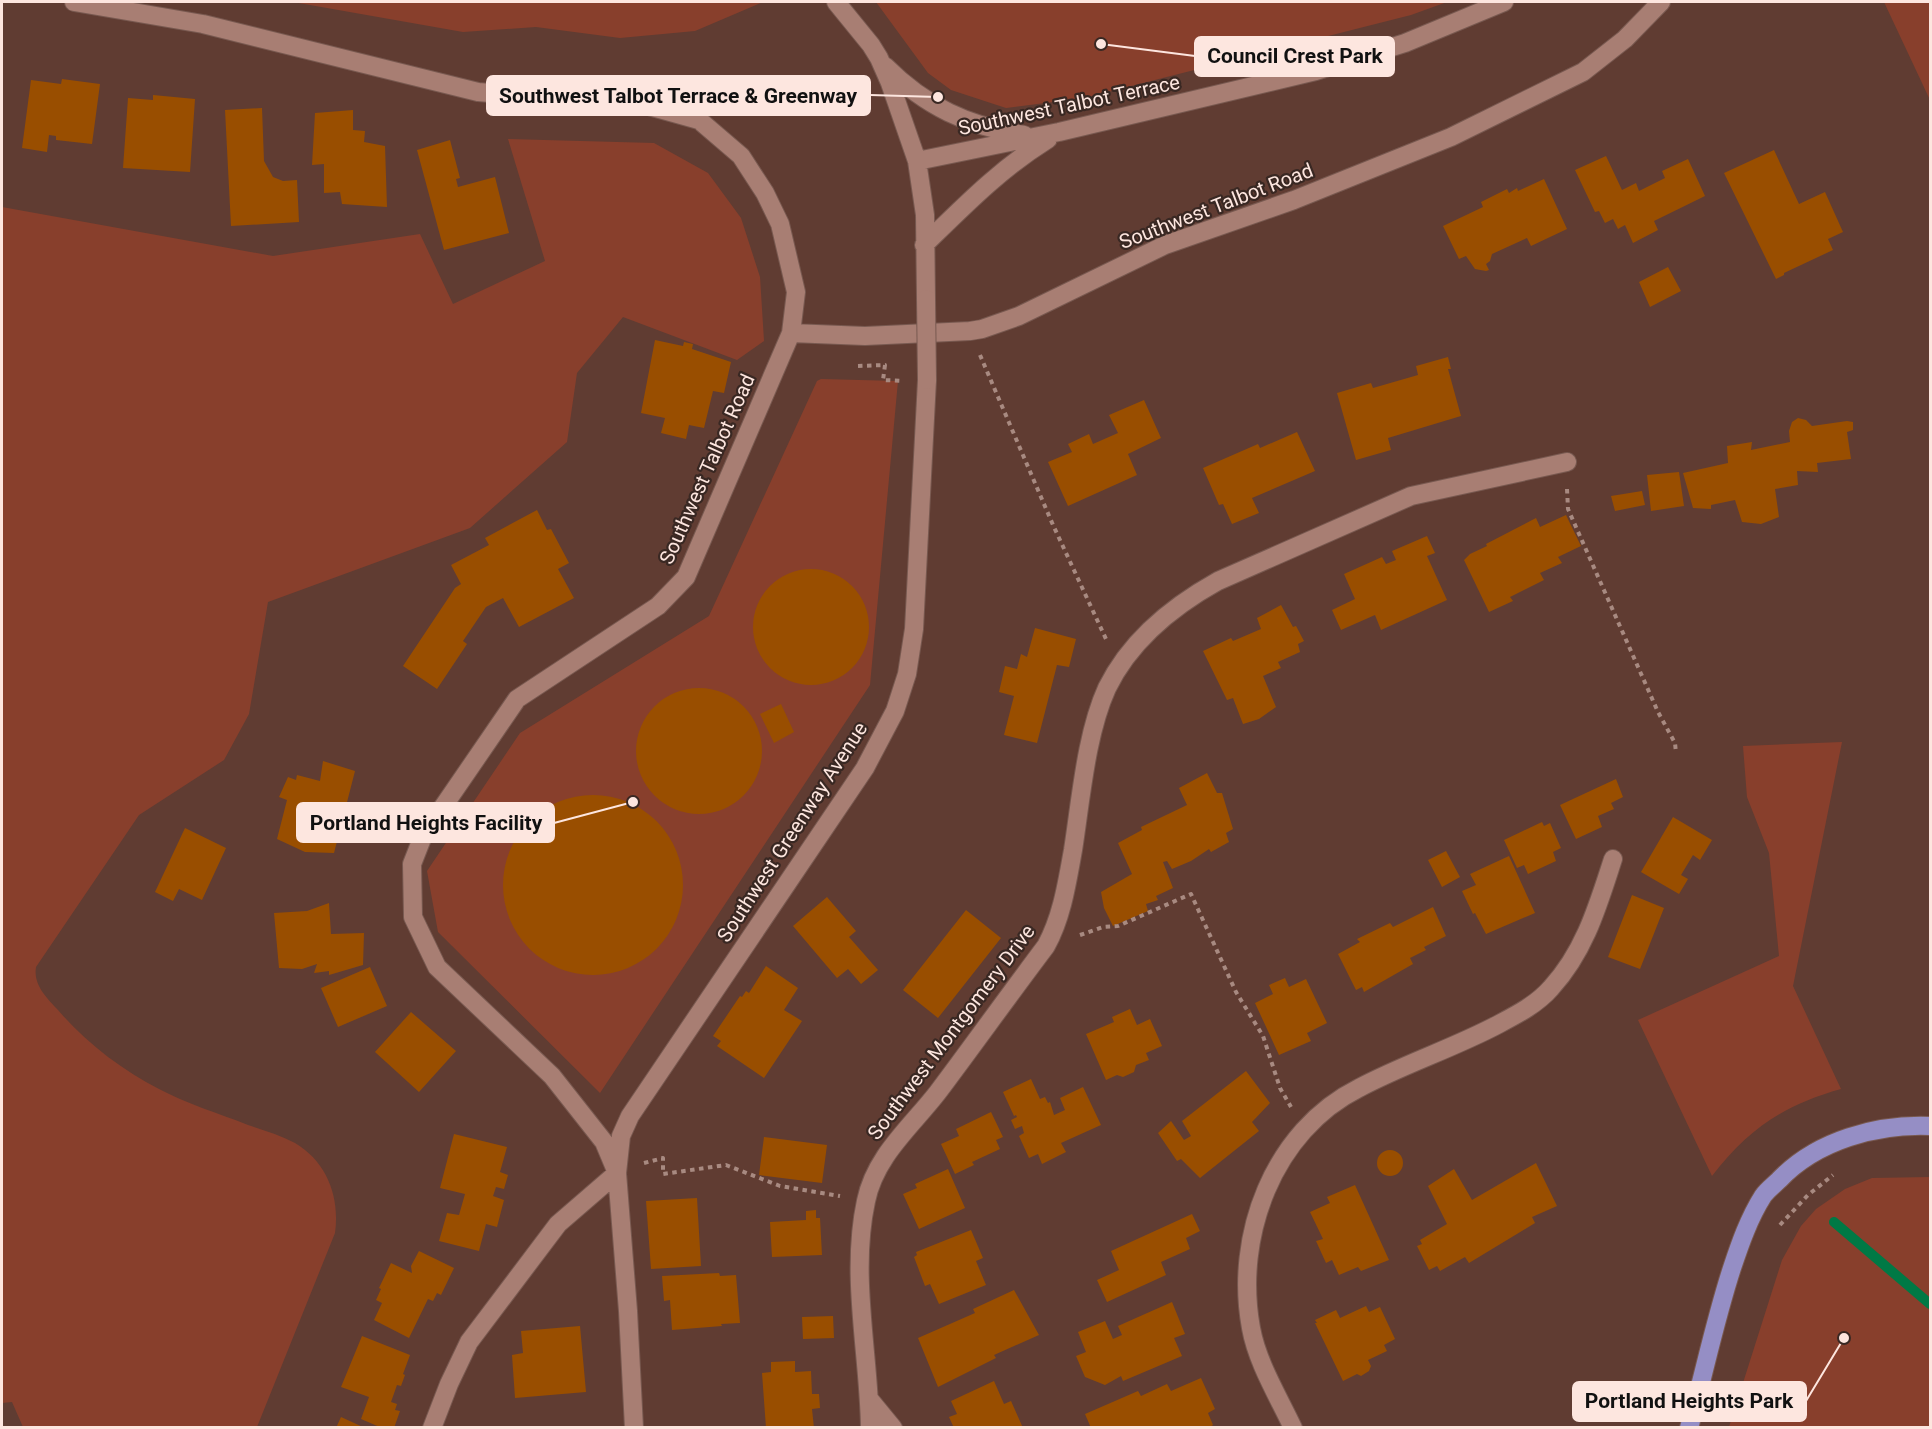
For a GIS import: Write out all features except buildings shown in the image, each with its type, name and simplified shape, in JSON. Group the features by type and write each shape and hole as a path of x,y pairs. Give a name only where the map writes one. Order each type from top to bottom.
{"main road":[{"path":"1689,1428 1722,1299 1742,1238 1764,1195 1786,1173 1811,1154 1842,1139 1883,1129 1930,1125"}],"street":[{"path":"74,2 203,24 478,92 649,105 699,120 741,156 765,193 780,224 796,292 791,333"},
{"name":"Southwest Greenway Avenue","path":"634,1428 617,1173 621,1136 630,1116 865,768 895,711 907,674 914,629 927,380 924,200 917,161 879,58 836,2"},
{"name":"Southwest Talbot Terrace","path":"917,161 1059,132 1316,71 1405,43 1504,2"},
{"name":"Southwest Talbot Road","path":"617,1173 604,1142 552,1076 437,966 412,917 412,864 423,836 517,699 658,606 686,577 791,333 865,336 970,331 1018,316 1165,245 1294,200 1451,137 1583,72 1625,39 1661,2"},
{"path":"879,58 907,86 939,109 982,126 1035,137"},
{"path":"924,244 989,181 1023,155 1059,132"},
{"name":"Southwest Montgomery Drive","path":"870,1428 870,1400 860,1280 861,1239 866,1200 873,1177 896,1140 936,1095 1046,946 1054,931 1067,884 1092,734 1107,688 1125,659 1152,628 1172,611 1195,594 1238,572 1411,496 1567,462"},
{"path":"1293,1428 1260,1357 1251,1330 1247,1299 1246,1276 1255,1228 1265,1191 1279,1162 1307,1125 1320,1113 1357,1088 1479,1035 1509,1019 1542,996 1569,966 1584,941 1594,921 1613,859"},
{"path":"432,1428 469,1342 558,1224 617,1173"},
{"path":"870,1400 893,1428"}],"path":[{"path":"970,331 1053,525 1106,639 1125,659"},
{"path":"858,366 885,365 884,380 908,381"},
{"path":"1567,462 1568,509 1658,712 1675,743 1676,753"},
{"path":"1054,931 1077,936 1103,927 1118,926 1191,894 1236,992 1263,1036 1287,1102 1307,1125"},
{"path":"617,1173 663,1158 663,1174 726,1165 780,1186 866,1200"},
{"path":"1777,1230 1808,1195 1837,1172"},
{"path":"1765,1428 1787,1428"}],"shaded area":[{"path":"293,2 763,2 695,31 620,38 536,27 463,32"},
{"path":"876,2 1447,2 1411,15 1084,98 1006,108 951,90 928,73"},
{"path":"1884,2 1930,2 1930,100"},
{"path":"508,139 654,143 708,173 741,218 760,277 764,341 737,360 623,317 577,373 567,442 470,528 268,602 249,714 224,760 139,815 36,967 36,974 42,991 69,1022 92,1044 131,1073 180,1099 283,1138 306,1151 323,1170 329,1182 335,1206 335,1233 257,1427 23,1427 12,1402 2,1403 2,207 273,256 420,234 453,304 545,261"},
{"path":"821,379 898,381 870,685 600,1093 438,932 427,871 520,733 709,616 817,381"},
{"path":"1842,742 1793,986 1841,1089 1802,1103 1769,1121 1739,1145 1712,1176 1638,1020 1779,956 1769,853 1747,797 1743,746"},
{"path":"1930,1177 1930,1427 1729,1427 1782,1260 1801,1226 1816,1209 1845,1189 1872,1178"}],"waterway":[{"path":"1834,1222 1930,1304"}],"place":[{"name":"Council Crest Park","path":"1101,44"},
{"name":"Southwest Talbot Terrace & Greenway","path":"938,97"},
{"name":"Portland Heights Facility","path":"633,802"},
{"name":"Portland Heights Park","path":"1844,1338"}]}
